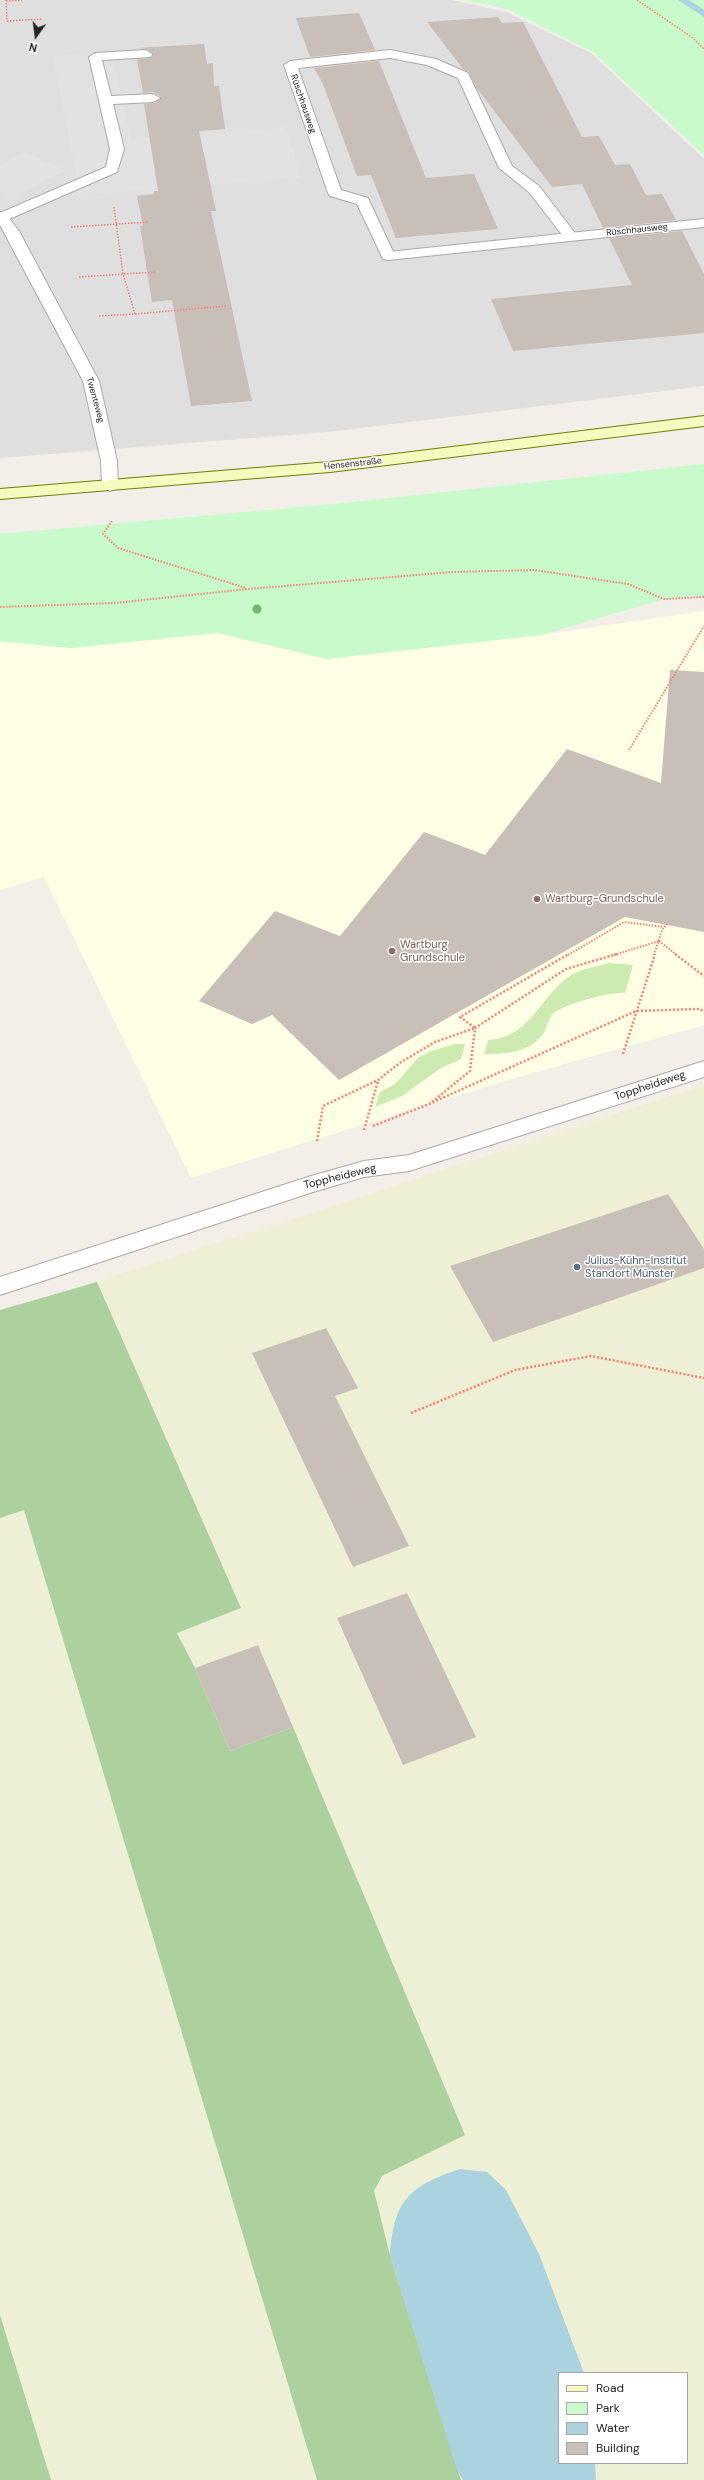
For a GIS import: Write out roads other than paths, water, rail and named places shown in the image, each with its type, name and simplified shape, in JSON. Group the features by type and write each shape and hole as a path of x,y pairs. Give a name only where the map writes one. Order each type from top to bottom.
{"main road":[{"name":"Hensenstraße","path":"0,494 330,467 704,421"}],"street":[{"path":"146,54 94,57 106,100 153,98"},
{"name":"Rüschhausweg","path":"571,237 534,189 506,168 463,76 431,62 390,54 290,65 335,193 363,201 388,256 704,224"},
{"name":"Twenteweg","path":"106,100 117,149 112,168 1,217 12,231 91,381 109,461 110,486"},
{"name":"Toppheideweg","path":"0,1286 311,1184 364,1169 408,1163 704,1069"}],"water":[{"path":"460,2169 487,2172 506,2190 539,2254 584,2372 558,2372 558,2464 595,2464 596,2480 463,2480 457,2470 390,2255 395,2221 400,2208 416,2189 443,2175"}],"waterway":[{"path":"683,0 704,14"}],"place":[{"name":"Wartburg-Grundschule","path":"537,899"},
{"name":"Wartburg Grundschule","path":"392,951"},
{"name":"Julius-Kühn-Institut Standort Münster","path":"577,1267"}]}
